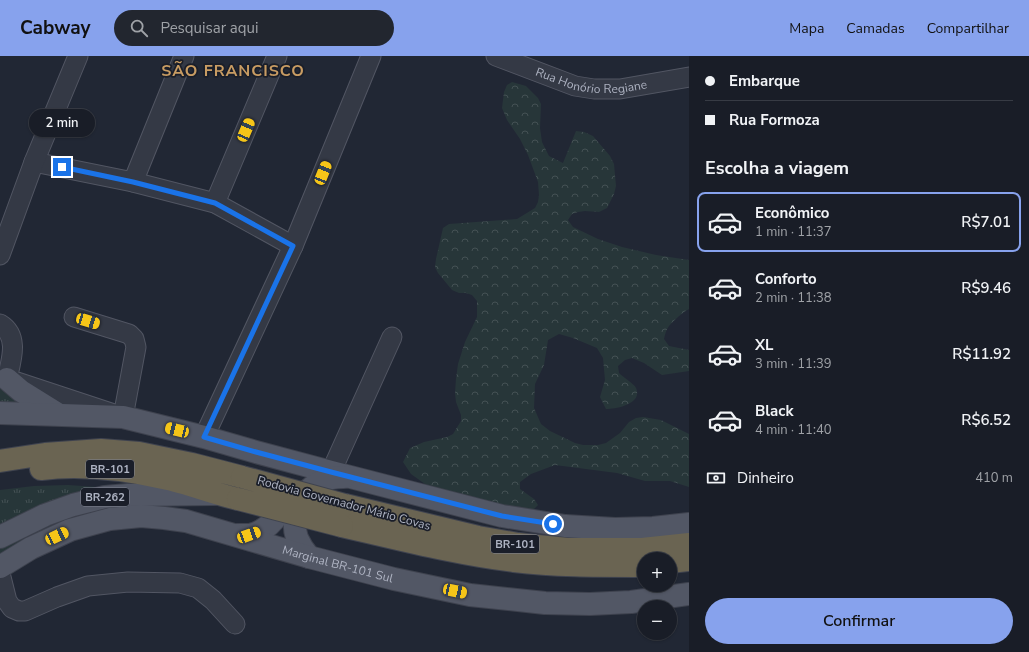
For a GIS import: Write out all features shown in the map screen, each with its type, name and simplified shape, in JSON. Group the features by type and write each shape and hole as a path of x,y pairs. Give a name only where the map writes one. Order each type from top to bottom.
{"highway":[{"name":"Rodovia Governador Mário Covas","path":"0,461 45,454 101,450 139,453 192,464 242,477 344,516 477,556 561,566 637,566"},
{"name":"Rodovia Governador Mário Covas","path":"0,475 50,468 91,467 116,470 164,478 228,497 518,544 567,549 642,549 689,544"},
{"path":"677,561 689,560"}],"main road":[{"path":"4,378 21,391 59,415"},
{"path":"0,413 123,417 502,516 565,526 622,529 653,528 689,524"},
{"path":"0,452 45,454"},
{"path":"236,535 249,535 262,530 273,521 281,510 284,496 283,482 277,470 268,459 256,452"},
{"path":"309,557 297,538 295,527 296,513 301,500 309,490 320,482 339,474"},
{"name":"BR-262","path":"0,537 45,515 73,504 105,497 128,494 228,497"},
{"name":"Marginal BR-101 Sul","path":"0,567 31,548 70,530 110,519 141,516 186,521 309,557 394,579 470,595 545,603 590,604 631,602 689,594"}],"street":[{"path":"0,255 34,162 78,56"},
{"path":"133,182 184,56"},
{"path":"215,203 277,56"},
{"path":"204,437 293,246 371,56"},
{"name":"Rua Honório Regiane","path":"496,56 575,86 594,89 620,89 689,77"},
{"path":"34,162 133,182 215,203 293,246"},
{"path":"0,324 5,327 11,337 13,347 4,378 123,417 136,347 134,339 129,334 74,317"},
{"path":"339,474 392,337"},
{"path":"0,573 7,601 12,608 19,611 25,611 57,597 88,586 128,582 180,583 198,588 213,600 235,624"}],"green space":[{"path":"512,82 526,86 538,98 541,104 540,128 542,142 549,156 563,163 576,131 584,132 593,136 610,156 614,164 616,186 607,208 599,212 585,211 572,214 568,220 573,227 598,239 622,247 656,255 689,260 689,309 669,326 664,339 669,346 689,350 689,371 662,375 644,363 632,358 625,360 618,366 619,373 636,388 636,398 632,402 622,407 606,409 600,397 605,380 603,358 597,348 559,334 548,340 544,365 535,384 534,408 541,424 550,431 575,443 583,445 598,445 606,443 620,433 629,422 636,418 643,417 661,420 689,434 689,487 670,481 645,481 617,473 555,465 531,474 520,482 520,489 534,499 538,505 532,511 517,511 432,489 411,474 403,462 410,448 424,442 447,437 453,434 461,421 461,415 456,402 455,393 458,364 465,342 477,317 477,301 472,295 459,293 452,290 435,267 443,228 449,224 517,219 535,208 538,202 538,182 528,155 520,139 507,120 502,108 504,92 507,85"},
{"path":"0,388 38,410 0,408"},
{"path":"68,485 97,487 43,505 0,527 0,490 34,486"},
{"path":"57,522 0,557 0,548"}],"district":[{"name":"SÃO FRANCISCO","path":"233,71"}],"route":[{"path":"62,167 133,182 215,203 293,246 204,437 331,472 502,516 553,524"}]}
